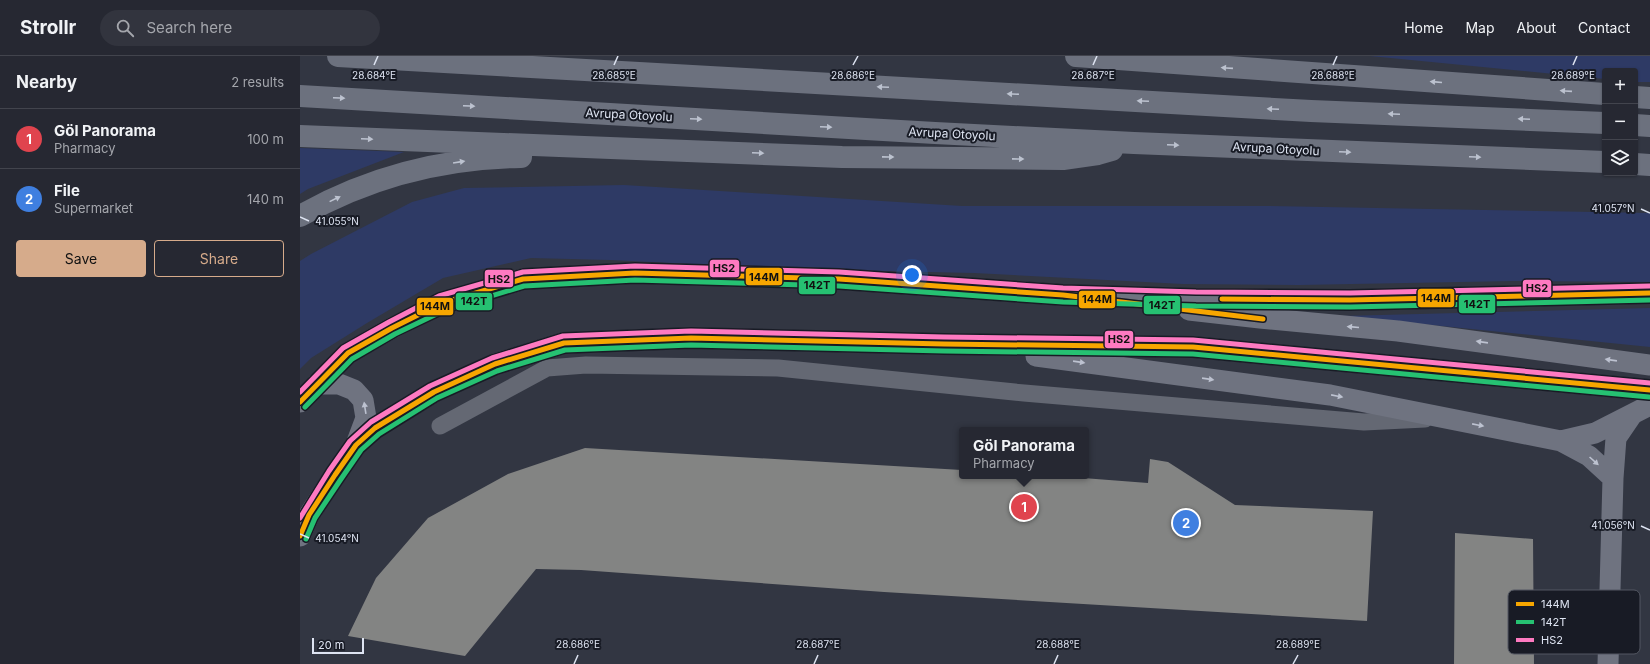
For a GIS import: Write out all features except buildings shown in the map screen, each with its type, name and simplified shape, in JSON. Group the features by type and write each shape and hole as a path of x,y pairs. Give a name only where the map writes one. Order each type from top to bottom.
{"highway":[{"path":"338,56 1312,111 1602,123"},
{"path":"1076,56 1602,94"},
{"path":"1252,56 1308,73"},
{"name":"Avrupa Otoyolu","path":"300,96 1134,143 1602,162"},
{"path":"1638,97 1650,98"},
{"path":"1638,125 1650,126"},
{"path":"300,136 842,156 1044,160 1098,154 1134,143"},
{"path":"300,216 344,195 388,177 428,167 518,157 606,156 672,158 719,151"},
{"path":"1638,164 1650,165"}],"main road":[{"path":"300,402 348,353 392,328 442,303 523,279 643,273 839,279 1063,295 1260,318 1398,331 1650,365"},
{"path":"1063,295 1350,300 1650,293"},
{"path":"300,536 308,515 356,445 375,428 434,392 495,364 564,343 691,338 944,344 1193,347 1650,390"},
{"path":"944,344 1330,395 1561,441 1589,456 1613,478"},
{"path":"317,384 339,384 354,390 364,400 366,418 356,445"},
{"path":"1561,441 1595,433 1650,405"},
{"path":"1610,590 1613,478 1616,438 1631,416"},
{"path":"1608,654 1608,664"}],"street":[{"path":"440,426 547,368 586,365 778,368 1024,393 1364,422 1446,418"}],"shaded area":[{"path":"1370,56 1650,56 1650,82 1638,82 1638,68 1602,68 1602,79"},
{"path":"300,148 404,152 308,189 300,194"},
{"path":"624,185 962,206 1268,206 1650,213 1650,282 1514,281 1299,285 1183,284 974,273 795,269 610,260 531,258 443,278 311,358 300,369 300,261 311,254 412,202 464,188"},
{"path":"1650,308 1650,347 1342,316"}],"transit line":[{"name":"HS2","path":"300,392 343,348 389,322 439,296 523,272 635,266 839,272 1063,288 1196,292 1350,293 1650,286"},
{"name":"144M","path":"300,402 348,353 392,328 442,303 523,279 635,273 839,279 1063,295 1263,319"},
{"name":"142T","path":"305,407 352,359 395,334 445,310 524,286 635,280 839,286 1063,302 1196,306 1350,307 1650,300"},
{"name":"144M","path":"1222,299 1350,300 1650,293"},
{"name":"HS2","path":"300,518 329,471 350,441 371,422 430,386 492,358 563,336 691,331 944,337 1193,340 1650,383"},
{"name":"144M","path":"300,536 309,515 335,475 356,445 375,428 434,392 495,364 564,343 691,338 944,344 1193,347 1650,390"},
{"name":"142T","path":"306,539 315,518 361,450 379,434 437,398 497,371 565,350 691,345 944,351 1193,354 1649,397"}],"place":[{"name":"Göl Panorama","path":"1024,507"},
{"name":"File","path":"1186,523"}]}
